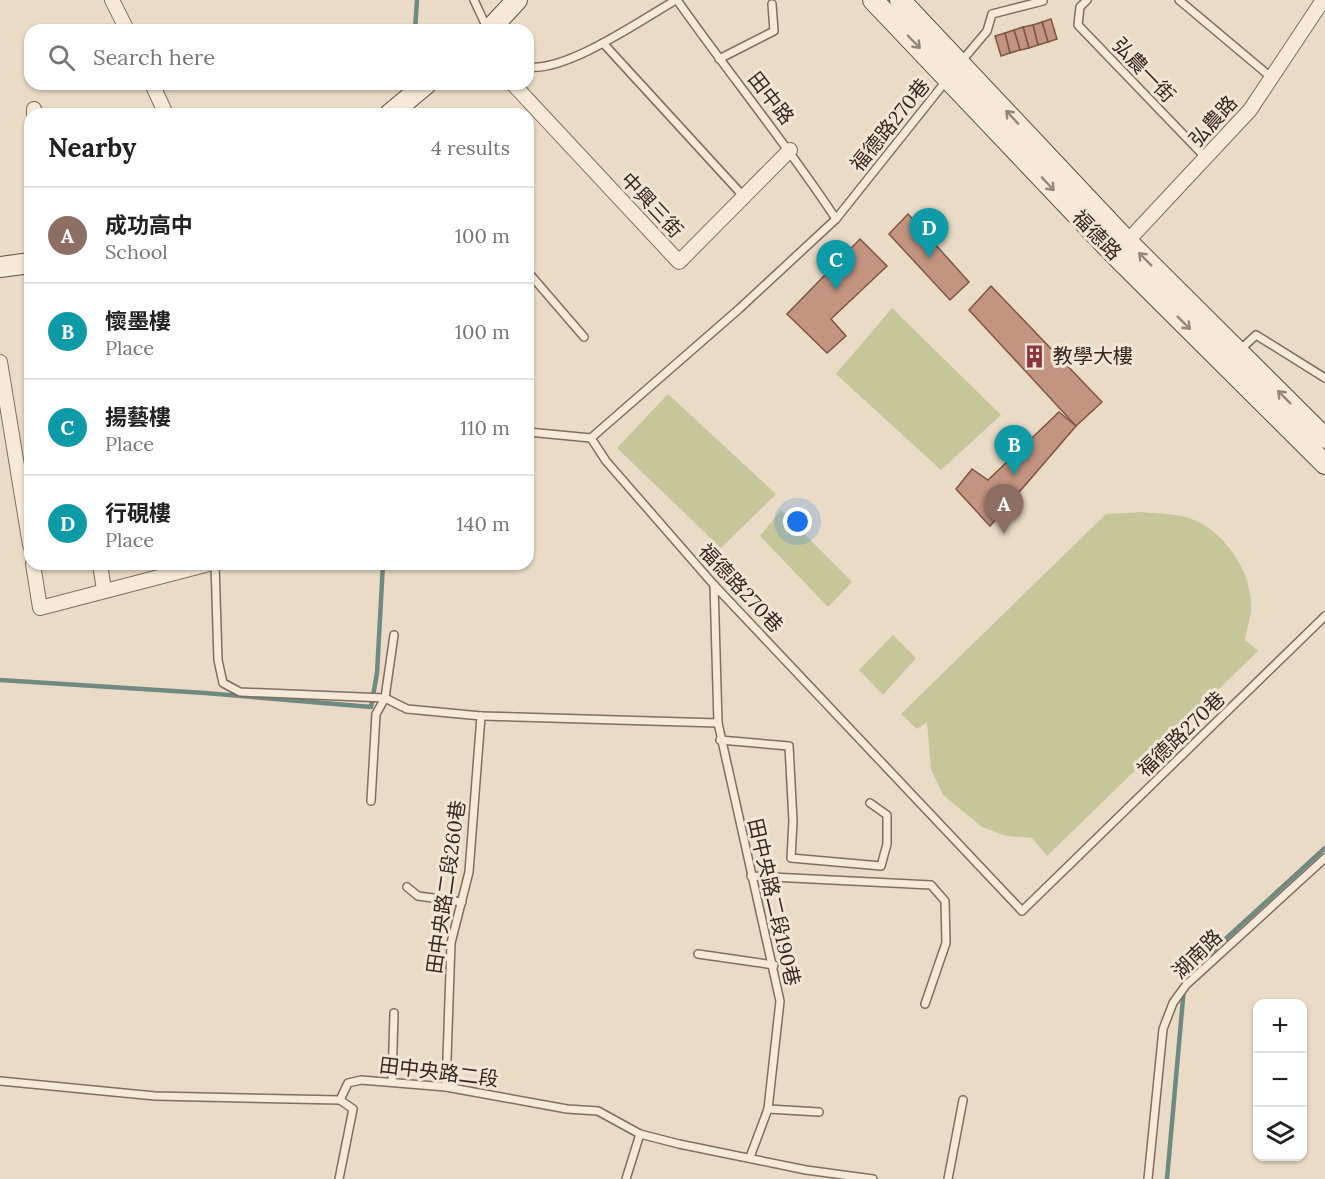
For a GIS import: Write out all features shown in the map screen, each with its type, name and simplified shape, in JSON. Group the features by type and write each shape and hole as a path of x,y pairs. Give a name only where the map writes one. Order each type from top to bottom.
{"street":[{"path":"112,0 124,24"},
{"path":"494,24 517,0"},
{"name":"福德路","path":"873,0 948,78 1121,248 1325,464"},
{"name":"福德路","path":"900,0 960,62 1121,248 1239,351 1325,438"},
{"name":"弘農路","path":"1121,248 1250,110 1323,0"},
{"path":"155,90 163,108"},
{"path":"401,108 420,90"},
{"name":"中興三街","path":"519,90 679,262 745,198 790,150"},
{"path":"0,267 24,263"},
{"path":"0,362 24,508"},
{"path":"34,570 40,608 185,570"},
{"path":"101,570 105,590"}],"lane":[{"path":"474,0 485,24"},
{"path":"534,67 543,68 555,65 603,43 676,0"},
{"name":"田中路","path":"676,0 790,150 836,219"},
{"name":"弘農一街","path":"1087,0 1080,7 1078,25 1207,158"},
{"path":"1179,0 1272,78"},
{"name":"福德路270巷","path":"1042,1 992,14 987,32 960,62 836,219 739,309 591,438 606,461 714,585 1023,911 1325,616"},
{"path":"719,59 774,31 772,4"},
{"path":"603,43 745,198"},
{"path":"534,279 584,338"},
{"path":"1239,351 1256,335 1325,378"},
{"path":"534,433 591,438"},
{"path":"215,570 218,660 223,683 240,692 386,698 407,710 481,716 718,723"},
{"name":"田中央路二段190巷","path":"714,585 720,740 774,965 780,1001 768,1109 750,1157"},
{"path":"371,801 376,714 386,698 394,635"},
{"name":"田中央路二段260巷","path":"446,1087 451,944 469,872 481,716"},
{"path":"720,740 789,746 793,821 790,858 881,866 887,844 887,815 870,803"},
{"name":"湖南路","path":"1148,1179 1163,1029 1173,1003 1186,985 1325,858"},
{"path":"751,876 931,885 945,901 946,943 924,1004"},
{"path":"407,888 418,896 462,902"},
{"path":"698,954 774,965"},
{"path":"392,1081 394,1013"},
{"name":"田中央路二段","path":"339,1100 348,1083 361,1080 446,1087 567,1109 598,1111 640,1134 806,1170 873,1179"},
{"path":"0,1081 155,1096 339,1100 353,1109 339,1179"},
{"path":"948,1179 963,1100"},
{"path":"768,1109 819,1112"},
{"path":"626,1179 640,1134"}],"green space":[{"path":"892,308 1001,415 941,470 836,374"},
{"path":"668,394 776,494 721,548 617,448"},
{"path":"781,510 852,582 828,607 760,536"},
{"path":"1143,512 1172,514 1202,524 1214,532 1235,555 1248,583 1251,598 1251,612 1245,640 1258,651 1047,856 1032,838 1006,836 982,827 943,795 931,769 927,722 917,729 901,714 1106,514"},
{"path":"893,635 916,658 883,695 859,670"}],"building":[{"path":"1051,19 1057,39 1048,42 1042,22"},
{"path":"1042,22 1048,42 1038,45 1033,25"},
{"path":"1033,25 1038,45 1029,48 1023,27"},
{"path":"1023,27 1029,48 1020,50 1014,30"},
{"path":"1014,30 1020,50 1010,53 1005,33"},
{"path":"1005,33 1010,53 1001,56 995,36"},
{"path":"908,214 969,282 950,300 889,234"},
{"path":"860,239 887,266 831,319 846,336 827,353 787,314"},
{"name":"教學大樓","path":"991,286 1102,402 1076,426 969,310"},
{"path":"1059,412 1076,426 990,526 956,489 972,469 988,480"}],"waterway":[{"path":"415,24 417,0"},
{"path":"0,680 205,693 371,707 377,673 383,570"},
{"path":"1167,1179 1185,976 1325,848"}],"place":[{"name":"行硯樓","path":"929,258"},
{"name":"揚藝樓","path":"836,290"},
{"name":"教學大樓","path":"1035,356"},
{"name":"懷墨樓","path":"1014,475"},
{"name":"成功高中","path":"1004,534"}]}
